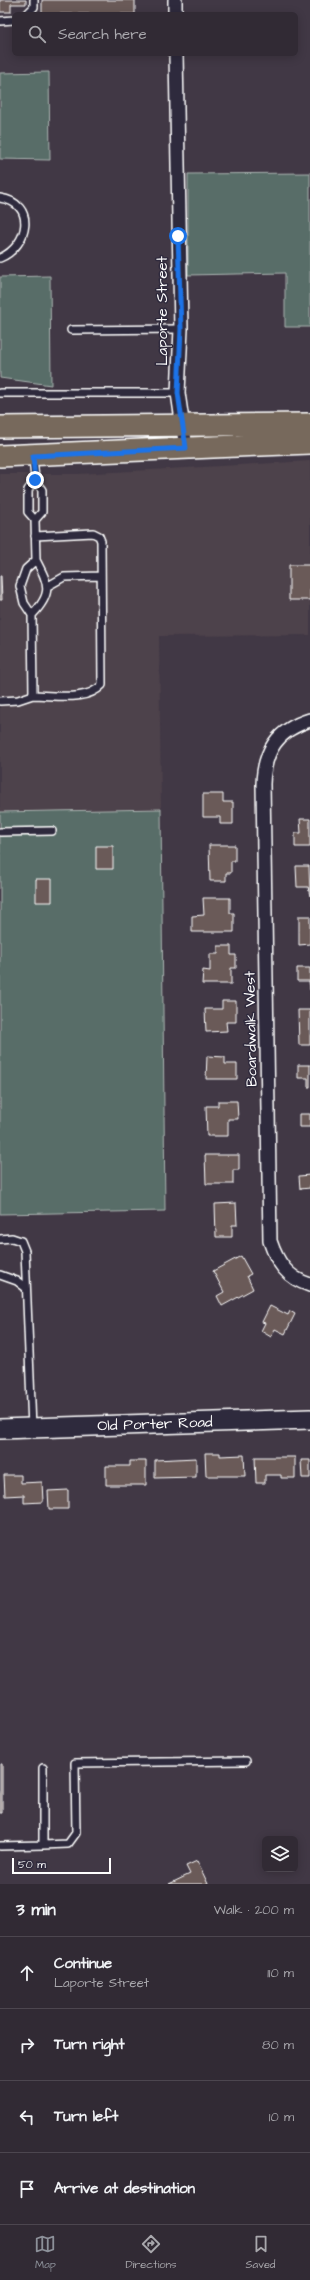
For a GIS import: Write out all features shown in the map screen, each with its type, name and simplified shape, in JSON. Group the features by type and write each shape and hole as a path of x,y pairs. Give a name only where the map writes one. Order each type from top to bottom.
{"main road":[{"path":"0,427 181,424 310,424"},
{"path":"0,456 33,456 310,443"}],"street":[{"path":"175,0 175,12"},
{"name":"Laporte Street","path":"176,56 181,329 178,393 181,424 186,448"},
{"name":"Boardwalk West","path":"310,720 286,731 276,741 268,754 263,771 270,1241 275,1255 284,1270 301,1282 310,1284"},
{"name":"Old Porter Road","path":"0,1429 310,1419"}],"lane":[{"path":"29,12 34,7 34,0"},
{"path":"0,21 12,20"},
{"path":"0,198 15,202 22,209 24,223 23,236 17,248 0,258"},
{"path":"71,330 181,329"},
{"path":"0,393 178,393"},
{"path":"33,456 35,480 42,490 42,512 35,520"},
{"path":"32,615 44,602 48,586 36,560 35,520 28,512 28,490 35,480"},
{"path":"0,701 18,700 33,695 85,695 95,692 102,685 102,576 101,541 99,536 93,533 35,536"},
{"path":"33,695 32,615 24,603 20,586 26,569 36,560"},
{"path":"48,586 64,576 102,576"},
{"path":"0,832 52,831"},
{"path":"0,1239 12,1238 21,1241 26,1251 26,1288 32,1428"},
{"path":"0,1275 17,1281 26,1288"},
{"path":"0,1846 68,1844 76,1833 74,1763 246,1761"},
{"path":"43,1768 43,1845"}],"shaded area":[{"path":"310,461 310,635 159,636 161,809 0,812 0,474 79,474"}],"green space":[{"path":"49,72 50,160 0,159 0,73"},
{"path":"310,173 310,327 285,327 285,273 188,275 188,174"},
{"path":"50,276 51,385 0,378 0,277"},
{"path":"161,809 165,1211 0,1214 0,812"}],"building":[{"path":"0,0 26,0 26,4 11,4 11,12 0,12"},
{"path":"42,0 135,0 135,12 42,12"},
{"path":"289,565 310,565 310,600 289,600"},
{"path":"1,576 2,600 0,600"},
{"path":"203,794 223,794 223,802 233,802 233,824 220,824 220,817 203,817"},
{"path":"300,819 310,819 310,847 295,847 295,833 301,833"},
{"path":"209,845 235,845 235,861 231,861 231,873 226,873 226,881 210,881"},
{"path":"96,846 113,846 113,869 96,869"},
{"path":"296,866 309,866 310,896 308,887 297,887"},
{"path":"36,879 52,879 52,902 36,902"},
{"path":"203,898 230,898 230,913 234,913 234,932 192,932 192,916 204,915"},
{"path":"299,916 310,916 310,944 299,945"},
{"path":"218,946 231,946 231,955 236,955 236,968 231,968 231,984 202,984 203,970 210,971 210,954 218,954"},
{"path":"297,968 310,968 310,990 309,981 297,981"},
{"path":"222,1001 236,1001 236,1022 226,1022 227,1031 206,1032 205,1009 222,1009"},
{"path":"298,1010 310,1010 310,1045 299,1045"},
{"path":"207,1056 225,1057 225,1064 237,1064 237,1079 206,1079"},
{"path":"298,1065 310,1065 310,1087 308,1087 308,1078 298,1078"},
{"path":"218,1101 237,1101 238,1119 228,1119 228,1136 207,1136 206,1106 218,1106"},
{"path":"299,1114 310,1114 310,1127 299,1127"},
{"path":"205,1155 239,1155 239,1170 233,1170 233,1184 206,1184"},
{"path":"310,1175 310,1188 300,1189 299,1176"},
{"path":"236,1203 237,1225 232,1225 232,1237 216,1237 215,1204"},
{"path":"241,1256 251,1274 247,1276 253,1289 222,1306 217,1296 224,1292 213,1271"},
{"path":"270,1306 288,1315 290,1311 295,1314 285,1334 275,1329 271,1337 261,1331 265,1323 262,1322"},
{"path":"205,1453 220,1453 220,1456 244,1455 245,1476 206,1476"},
{"path":"255,1457 295,1457 295,1478 281,1478 281,1475 265,1475 265,1483 256,1483"},
{"path":"196,1458 196,1477 155,1478 155,1460"},
{"path":"301,1460 310,1460 310,1478 302,1478"},
{"path":"130,1461 146,1461 146,1485 106,1485 106,1466 130,1466"},
{"path":"4,1475 21,1475 21,1483 42,1482 43,1502 24,1503 24,1495 5,1496"},
{"path":"68,1490 68,1509 49,1509 48,1491"},
{"path":"0,1764 2,1764 2,1813 0,1813"},
{"path":"197,1861 208,1884 169,1884 190,1874 186,1866"}],"route":[{"path":"35,480 33,456 186,448 181,424 178,393 181,329 178,236"}]}
